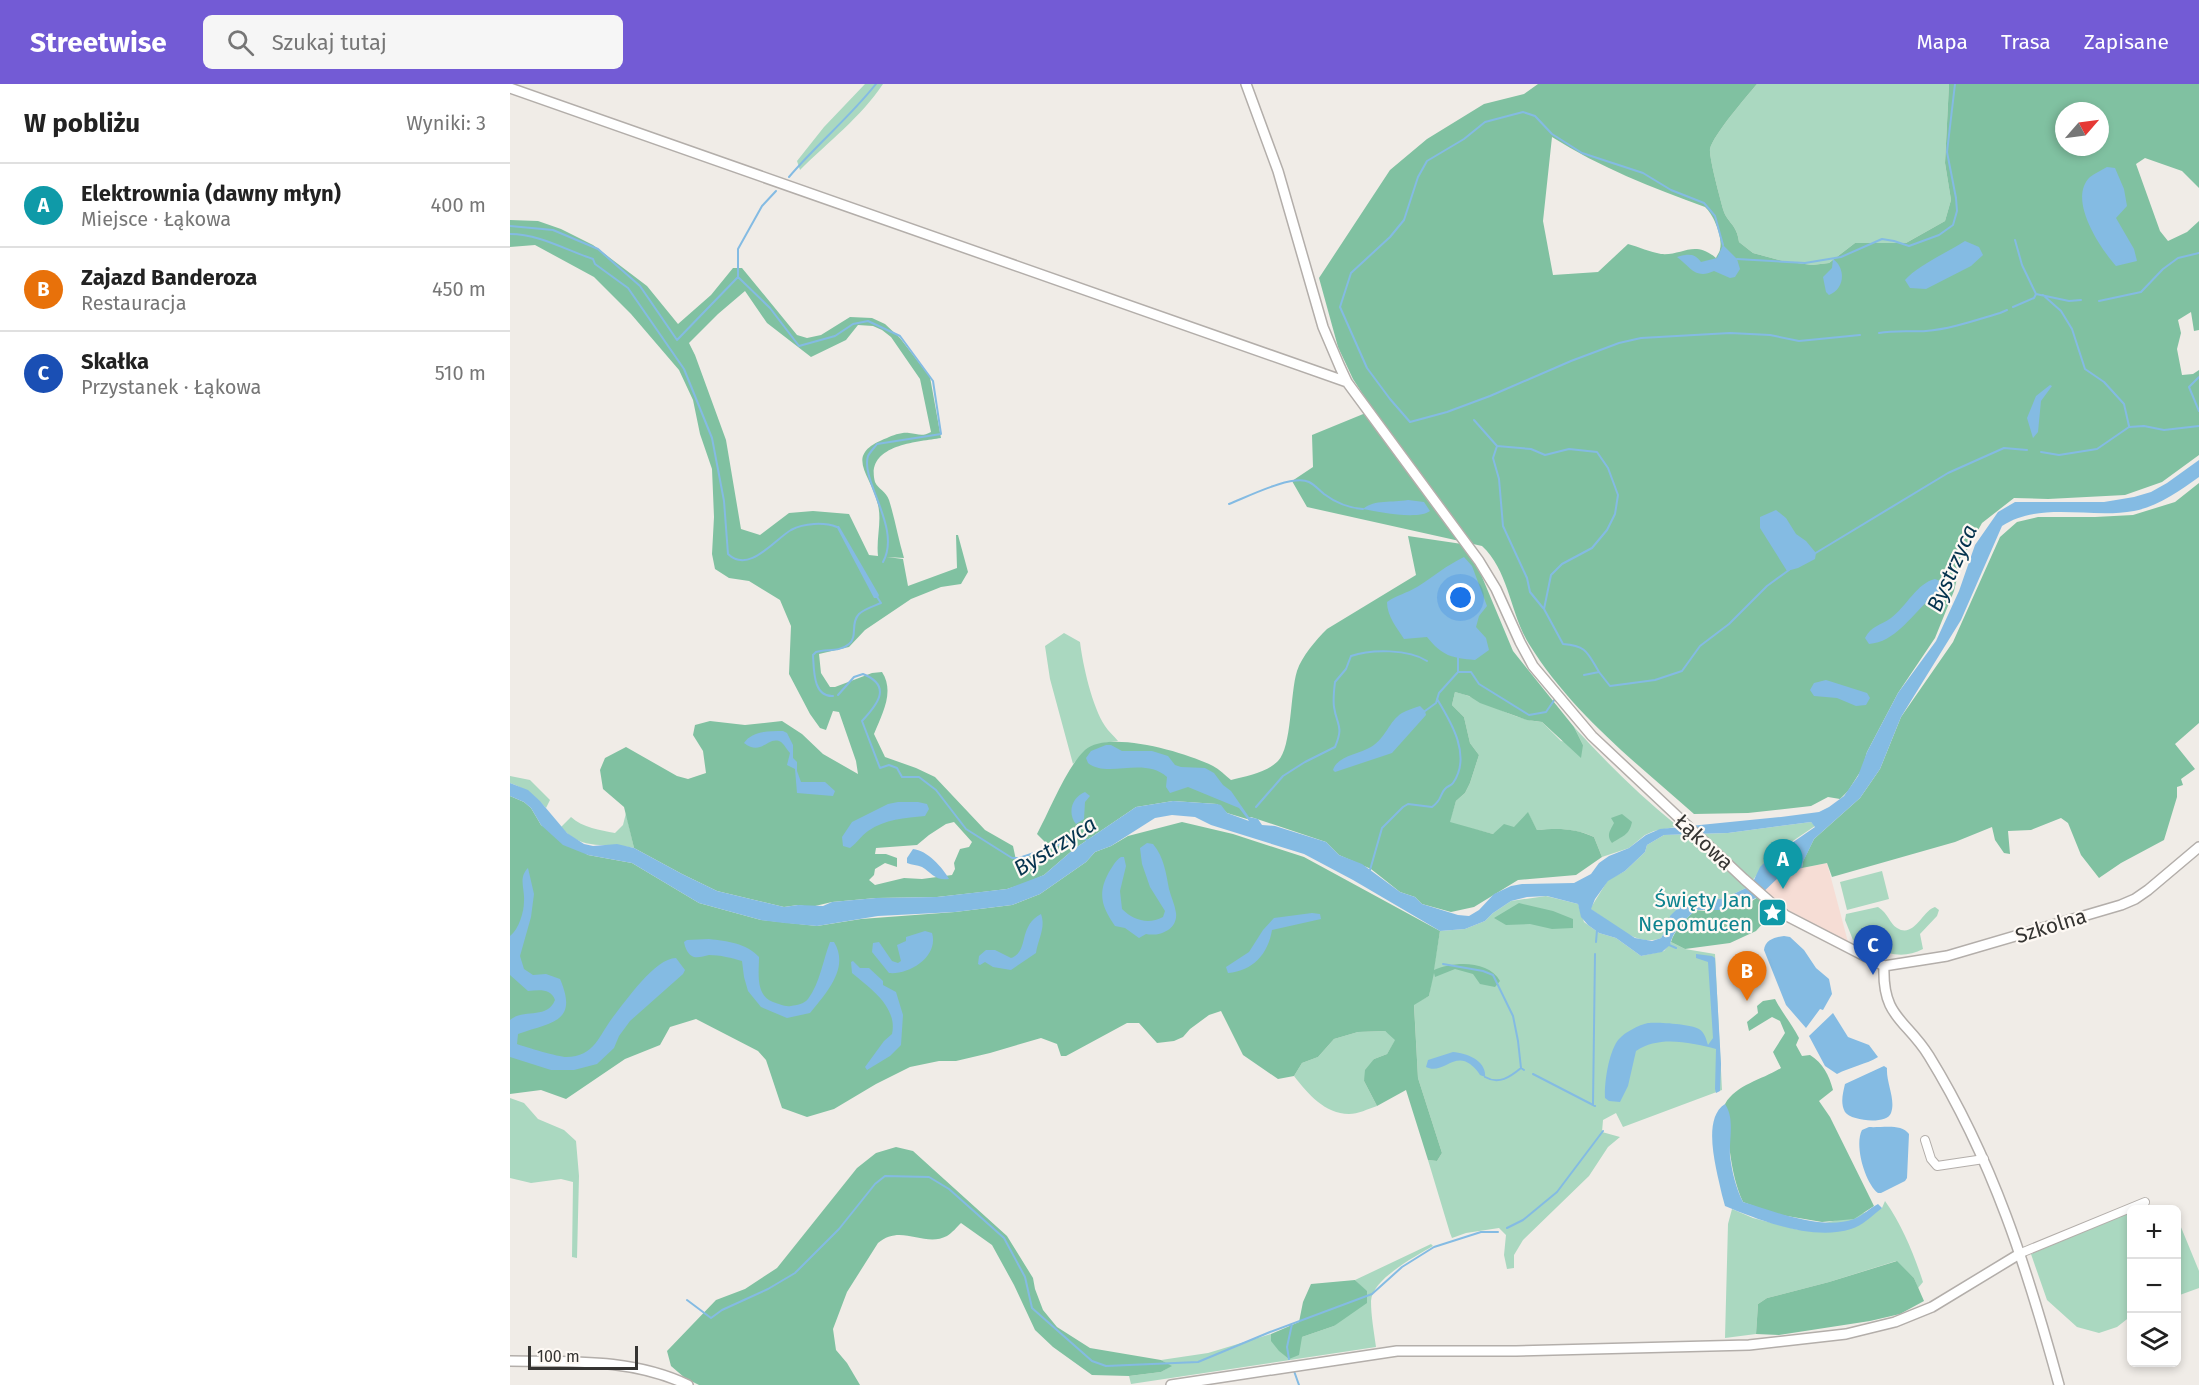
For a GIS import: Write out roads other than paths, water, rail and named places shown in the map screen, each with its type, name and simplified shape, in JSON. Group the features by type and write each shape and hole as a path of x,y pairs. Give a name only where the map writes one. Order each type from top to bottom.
{"street":[{"name":"Łąkowa","path":"1246,84 1278,171 1323,327 1347,382 1479,561 1496,588 1526,654 1547,685 1592,736 1785,915 1884,966"},
{"path":"510,88 1347,382"},
{"name":"Szkolna","path":"1884,966 1947,956 2121,905 2148,890 2199,847"},
{"path":"1884,966 1884,985 1892,1010 1929,1055 1968,1124 1984,1160 2021,1253 2059,1385"},
{"path":"1925,1140 1931,1159 1937,1166 1984,1160"},
{"path":"1171,1385 1397,1351 1516,1351 1749,1345 1846,1334 1895,1322 1932,1307 2021,1253 2145,1202"},
{"path":"510,1361 626,1365 665,1375 688,1385"}],"water":[{"path":"2107,167 2115,168 2124,189 2127,206 2116,218 2134,249 2137,261 2116,266 2102,248 2088,223 2082,198 2084,186 2090,177"},
{"path":"1965,241 1979,247 1983,255 1971,266 1926,289 1910,288 1905,280 1910,275"},
{"path":"1723,245 1737,259 1740,269 1735,277 1730,278 1714,271 1698,273 1677,257 1690,255 1701,262 1717,258"},
{"path":"1833,259 1840,268 1842,278 1838,288 1829,295 1826,292 1823,277 1832,268"},
{"path":"2050,385 2052,386 2041,401 2038,432 2033,438 2027,418 2036,396"},
{"path":"2199,460 2199,477 2152,506 2118,513 2049,512 2033,514 2002,526 1961,620 1901,717 1880,769 1860,798 1814,839 1802,868 1783,873 1758,897 1738,906 1723,910 1696,910 1680,926 1673,935 1670,945 1662,952 1641,956 1616,938 1599,933 1588,925 1581,917 1578,904 1547,896 1511,901 1485,921 1465,929 1440,931 1304,854 1211,825 1195,817 1172,815 1155,818 1111,846 1095,852 1086,862 1040,894 1012,905 955,912 878,916 817,926 761,920 699,903 632,863 588,855 563,845 541,825 531,808 510,796 510,783 528,790 567,833 584,844 593,846 617,844 634,848 717,891 784,907 823,906 832,902 876,898 937,897 1007,889 1044,875 1074,849 1136,807 1173,801 1217,804 1221,805 1227,813 1249,821 1239,808 1188,787 1170,793 1166,787 1167,777 1158,771 1147,768 1105,769 1088,763 1086,758 1091,751 1111,745 1122,751 1152,751 1168,756 1175,765 1181,767 1205,768 1214,773 1231,791 1249,817 1258,819 1262,825 1275,826 1326,842 1339,855 1362,864 1400,892 1415,897 1422,904 1469,916 1479,910 1494,894 1511,886 1574,883 1591,874 1599,863 1609,856 1629,848 1646,835 1660,829 1781,817 1819,812 1829,807 1844,796 1858,776 1867,752 1898,693 1936,641 1959,591 1975,545 1998,512 2015,502 2104,502 2134,497 2151,492","holes":["1811,822 1815,827 1767,860 1760,867 1753,882 1746,888 1725,898 1685,903 1679,907 1670,916 1669,924 1661,938 1652,941 1635,938 1591,909 1608,881 1625,871 1645,852 1647,845 1664,835 1728,833"]},
{"path":"1408,500 1424,502 1430,511 1424,514 1407,515 1363,509 1378,503"},
{"path":"1776,510 1786,518 1796,534 1806,541 1816,553 1815,559 1787,571 1760,528 1760,517"},
{"path":"836,526 839,526 879,595 878,598 874,598"},
{"path":"1464,557 1472,566 1487,606 1479,616 1476,627 1486,638 1489,650 1475,660 1448,655 1427,637 1404,639 1387,607 1387,602 1417,587"},
{"path":"1935,579 1943,582 1944,590 1928,601 1894,634 1887,639 1869,644 1865,638 1870,631 1891,618 1917,590"},
{"path":"1826,680 1867,693 1870,698 1866,705 1856,706 1837,698 1814,696 1810,690 1814,683"},
{"path":"1420,706 1426,715 1392,753 1335,772 1333,770 1339,761 1376,743 1402,713"},
{"path":"783,731 787,733 793,745 793,758 797,762 801,782 825,782 835,791 833,796 797,793 795,769 787,765 790,753 781,742 772,741 756,748 744,743 756,734"},
{"path":"1085,792 1090,796 1085,802 1084,819 1076,824 1073,820 1072,806 1074,801"},
{"path":"898,802 927,804 929,809 925,816 881,824 868,831 850,848 843,846 842,837 852,822 888,804"},
{"path":"1147,843 1153,844 1162,860 1176,919 1167,931 1146,934 1139,938 1125,928 1115,926 1104,906 1102,894 1109,872 1117,860 1124,857 1126,866 1120,891 1122,909 1131,916 1146,921 1163,917 1165,911 1150,887 1142,864 1140,848"},
{"path":"913,849 929,856 949,879 937,878 922,867 907,863 907,858"},
{"path":"528,868 534,894 531,917 520,956 524,969 533,975 546,974 560,979 566,1004 564,1013 551,1023 518,1034 517,1044 562,1057 584,1053 595,1044 613,1017 650,972 668,960 676,958 685,970 630,1021 619,1036 614,1048 597,1064 574,1070 551,1070 510,1057 510,1020 547,1010 555,1000 548,992 528,991 510,975 510,936 522,915 523,876"},
{"path":"1041,914 1042,929 1036,953 1011,970 993,967 985,962 978,964 979,956 986,950 995,950 1011,958 1017,955 1029,925"},
{"path":"1320,914 1321,919 1272,930 1267,947 1258,960 1245,969 1228,973 1226,967 1249,952 1274,918"},
{"path":"925,931 932,933 931,949 921,962 906,971 889,973 872,952 873,943 879,942 892,961 898,963 901,961 897,945 906,941 906,937"},
{"path":"1784,936 1790,937 1804,950 1816,968 1829,979 1832,994 1823,1010 1820,1009 1806,1028 1786,1005 1764,950 1768,941"},
{"path":"709,939 736,944 754,952 759,957 759,983 763,994 767,999 784,1006 798,1005 808,999 818,979 830,942 834,942 838,952 838,971 829,989 810,1013 787,1018 761,1007 748,991 742,961 713,955 694,957 687,951 684,942"},
{"path":"1696,954 1715,958 1721,1064 1720,1091 1716,1093 1715,1089 1716,1049 1686,1043 1665,1042 1645,1046 1636,1051 1628,1086 1620,1102 1609,1101 1605,1098 1605,1092 1610,1059 1615,1044 1628,1031 1648,1023 1666,1023 1699,1029 1704,1034 1708,1045 1713,1038 1708,962 1696,958"},
{"path":"853,961 860,968 869,968 883,981 883,985 896,992 903,1015 901,1045 890,1056 867,1070 865,1067 892,1034 893,1024 891,1015 881,999 852,973 851,962"},
{"path":"1833,1013 1848,1037 1869,1045 1878,1057 1837,1074 1825,1066 1809,1036"},
{"path":"1453,1052 1470,1056 1479,1062 1485,1071 1485,1077 1464,1061 1432,1069 1426,1067 1428,1060"},
{"path":"1884,1066 1887,1068 1892,1097 1891,1113 1888,1117 1869,1120 1854,1118 1845,1112 1842,1098 1845,1084"},
{"path":"1725,1104 1731,1122 1732,1168 1743,1202 1798,1218 1827,1223 1854,1219 1878,1204 1882,1208 1855,1228 1820,1233 1787,1228 1725,1206 1714,1160 1712,1133 1718,1111"},
{"path":"1869,1127 1896,1127 1909,1134 1907,1178 1881,1193 1873,1188 1869,1181 1860,1154 1862,1130"}],"waterway":[{"path":"789,177 876,84"},
{"path":"1737,259 1805,263 1841,257 1882,239 1909,246 1939,235 1953,225 1957,211 1956,198 1947,152 1955,84"},
{"path":"1723,245 1715,216 1704,203 1671,190 1643,173 1582,153 1552,134 1535,116 1523,112 1485,122 1464,139 1427,161 1418,177 1404,220 1390,237 1351,273 1340,307 1367,368 1410,422 1447,412 1571,361 1619,343 1641,338 1730,333 1770,335 1799,341 1860,335"},
{"path":"776,191 762,206 738,249 738,277 770,308 799,346 835,336 853,324 868,321 900,336 933,381 941,434 877,444 868,456 867,466 870,478 888,535 883,562"},
{"path":"510,226 553,230 598,249 640,286 677,340 738,277"},
{"path":"510,234 542,240 593,259 595,264 628,288 684,369 712,438 724,501 728,554 736,559 753,558 796,528 814,524 837,527"},
{"path":"2015,240 2022,265 2036,294 2069,301 2081,300"},
{"path":"2099,301 2141,292 2163,269 2178,258 2199,253"},
{"path":"2013,307 2034,298 2036,294"},
{"path":"2043,295 2061,311 2072,329 2085,369 2104,382 2124,404 2129,426"},
{"path":"1879,333 1945,328 2007,310"},
{"path":"2199,377 2189,387 2199,411"},
{"path":"1474,420 1497,446 1531,449 1545,455 1569,449 1597,452 1608,468 1618,495 1615,514 1607,530 1592,548 1562,564 1551,575 1544,609 1563,644 1577,646 1586,651 1599,672"},
{"path":"2041,452 2059,455 2097,449 2129,427 2144,426 2164,430 2199,426"},
{"path":"1497,446 1493,458 1499,479 1503,526 1527,578 1530,592 1543,608"},
{"path":"1814,554 1948,473 2004,448 2027,450"},
{"path":"1229,504 1269,487 1301,480 1311,483 1338,502 1352,508 1363,509"},
{"path":"1584,675 1599,672 1610,686 1655,680 1682,671 1700,646 1729,624 1767,586 1789,570"},
{"path":"833,696 826,695 818,687 814,675 813,655 816,652 838,649 849,644 853,638 856,618 859,614 881,603 877,597"},
{"path":"1256,807 1283,776 1335,747 1339,730 1334,704 1335,682 1346,669 1351,656 1390,651 1410,654 1427,661"},
{"path":"1458,658 1458,672 1471,672 1479,684 1529,715 1546,712 1555,699"},
{"path":"1425,711 1436,703 1439,693 1458,672"},
{"name":"Bystrzyca","path":"838,695 854,677 863,674 878,684 880,690 877,702 862,721 880,768 889,765 897,768 902,777 919,777 936,790 966,829 1012,858 1019,858 1070,841 1079,835 1088,841"},
{"path":"1370,870 1382,828 1408,804 1432,807 1438,802 1443,791 1453,783 1458,773 1460,751 1457,740 1437,699"},
{"path":"1596,942 1597,930"},
{"path":"1667,944 1676,948"},
{"path":"1593,1105 1595,954"},
{"path":"1443,964 1493,975 1513,1016 1521,1068 1524,1070"},
{"path":"1485,1077 1500,1080 1521,1068"},
{"path":"1533,1074 1595,1106"},
{"path":"1507,1228 1523,1220 1557,1192 1603,1131"},
{"path":"687,1300 711,1318 722,1310 768,1289 795,1273 839,1229 875,1184 885,1176 929,1177 949,1189 1004,1238 1025,1277 1032,1308 1092,1361 1106,1366 1198,1362 1372,1294 1402,1267 1434,1247 1481,1232 1498,1232"},
{"path":"1289,1359 1287,1347 1292,1324"},
{"path":"1294,1371 1299,1385"}],"place":[{"name":"Elektrownia (dawny młyn)","path":"1783,889"},
{"name":"Święty Jan Nepomucen","path":"1773,912"},
{"name":"Skałka","path":"1873,975"},
{"name":"Zajazd Banderoza","path":"1747,1001"}]}
